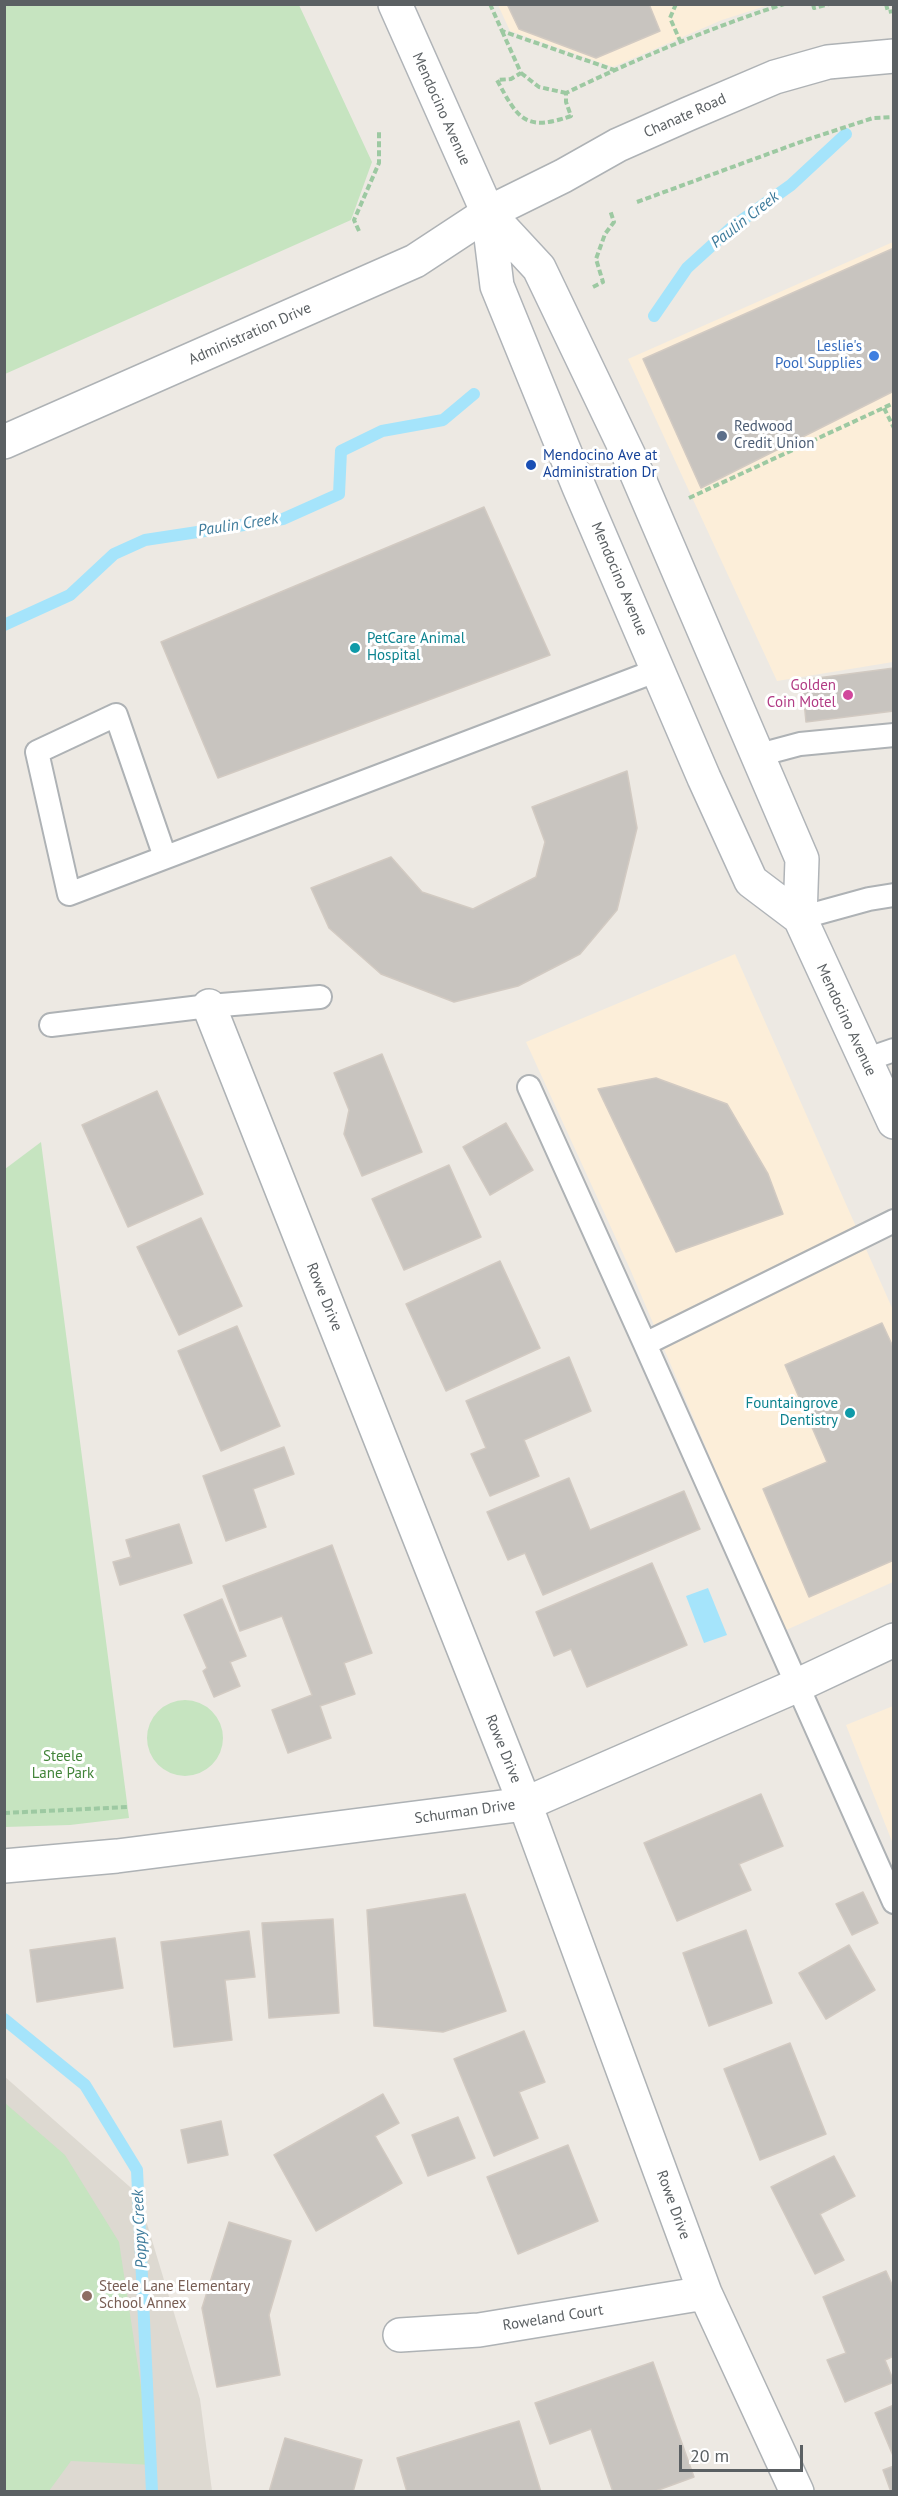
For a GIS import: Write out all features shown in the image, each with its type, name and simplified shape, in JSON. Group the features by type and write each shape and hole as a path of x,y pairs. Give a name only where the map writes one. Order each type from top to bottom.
{"street":[{"name":"Mendocino Avenue","path":"394,4 488,213 497,286 579,487 751,881 800,918 879,1055 894,1122"},
{"name":"Chanate Road","path":"488,213 563,176 618,145 775,77 828,62 894,56"},
{"name":"Mendocino Avenue","path":"488,213 539,268 630,458 802,858 800,918"},
{"name":"Administration Drive","path":"4,442 415,261 488,213"},
{"name":"Rowe Drive","path":"209,1006 525,1804 705,2292 797,2492"},
{"name":"Schurman Drive","path":"4,1866 129,1855 525,1804 798,1685 894,1640"},
{"name":"Roweland Court","path":"400,2335 479,2330 705,2292"}],"lane":[{"path":"165,857 116,716 37,752 69,894 658,670"},
{"path":"759,755 800,744 894,735"},
{"path":"800,918 868,899 894,895"},
{"path":"51,1025 209,1006 320,997"},
{"path":"529,1087 894,1902"},
{"path":"645,1344 894,1221"}],"path":[{"path":"490,4 521,74 539,87 566,93 614,70 747,16 784,4"},
{"path":"676,4 670,18 681,43"},
{"path":"813,4 814,8 829,4"},
{"path":"886,4 888,12 894,11"},
{"path":"502,31 614,70"},
{"path":"521,74 511,79 497,80 509,103 519,115 528,121 542,124 571,116 566,102 566,93"},
{"path":"636,202 806,140 873,118 894,117"},
{"path":"359,231 354,220 379,163 379,132"},
{"path":"593,287 603,282 596,259 605,234 614,222 610,210"},
{"path":"689,498 894,404"},
{"path":"884,408 894,428"},
{"path":"4,1813 128,1807"}],"shaded area":[{"path":"498,5 769,5 722,20 613,67 510,31"},
{"path":"893,242 893,662 777,681 628,359"},
{"path":"735,954 893,1310 893,1582 784,1631 630,1269 526,1042"},
{"path":"893,1706 893,1844 846,1725"},
{"name":"Steele Lane Elementary School Annex","path":"4,2076 138,2194 200,2399 212,2491 5,2491"}],"green space":[{"path":"4,5 299,5 372,162 351,220 5,374"},
{"name":"Steele Lane Park","path":"41,1142 129,1818 70,1825 5,1827 5,1169"},
{"path":"178,1700 192,1700 206,1706 217,1717 223,1731 220,1753 212,1765 192,1776 178,1776 164,1770 153,1759 147,1745 147,1731 153,1717 164,1706"},
{"name":"Steele Lane Elementary School Annex","path":"5,2103 65,2155 119,2242 153,2465 71,2461 49,2491 5,2491"}],"water":[{"path":"708,1588 727,1635 704,1643 686,1596"}],"building":[{"path":"507,4 649,4 660,31 596,58 519,29"},
{"path":"894,248 894,391 701,488 643,359"},
{"name":"PetCare Animal Hospital","path":"484,507 550,655 218,778 161,642"},
{"name":"Golden Coin Motel","path":"894,668 894,711 806,722 802,680"},
{"path":"627,771 637,828 617,910 580,954 518,986 454,1002 381,974 329,928 311,888 391,857 422,892 473,909 536,877 545,842 532,807"},
{"path":"382,1054 422,1152 362,1176 344,1134 349,1110 334,1073"},
{"path":"656,1078 727,1104 768,1174 783,1214 676,1252 598,1089"},
{"path":"157,1091 203,1194 128,1227 82,1125"},
{"path":"506,1123 533,1170 490,1195 463,1147"},
{"path":"449,1165 481,1237 404,1270 372,1199"},
{"path":"201,1218 242,1306 179,1335 137,1247"},
{"path":"500,1261 540,1348 446,1391 406,1304"},
{"name":"Fountaingrove Dentistry","path":"882,1323 894,1349 894,1560 809,1597 763,1489 827,1462 785,1365"},
{"path":"237,1326 280,1426 221,1451 178,1351"},
{"path":"569,1357 591,1411 524,1440 539,1476 490,1496 471,1454 486,1448 466,1401"},
{"path":"284,1447 294,1474 253,1489 266,1527 226,1541 203,1476"},
{"path":"569,1478 590,1530 684,1491 700,1529 543,1595 525,1553 508,1560 487,1512"},
{"path":"179,1524 192,1563 120,1585 113,1562 131,1557 126,1540"},
{"path":"332,1545 372,1653 344,1663 355,1694 320,1706 331,1738 288,1753 272,1710 312,1695 282,1616 240,1631 223,1586"},
{"path":"652,1563 687,1645 587,1687 571,1649 554,1656 536,1612"},
{"path":"222,1599 246,1656 230,1662 240,1686 214,1697 203,1671 207,1668 184,1615"},
{"path":"761,1794 783,1846 739,1864 751,1890 677,1921 644,1843"},
{"path":"863,1892 878,1923 852,1935 836,1904"},
{"path":"465,1894 506,2011 443,2032 374,2026 367,1910"},
{"path":"333,1919 339,2013 269,2018 262,1923"},
{"path":"746,1930 772,2003 709,2026 683,1953"},
{"path":"249,1931 255,1977 225,1980 232,2040 174,2047 161,1942"},
{"path":"115,1938 123,1988 37,2002 30,1950"},
{"path":"849,1945 875,1990 826,2019 799,1973"},
{"path":"524,2031 545,2082 519,2092 538,2138 494,2156 454,2059"},
{"path":"790,2043 826,2134 760,2160 724,2069"},
{"path":"383,2094 399,2123 375,2136 402,2183 316,2231 274,2155"},
{"path":"458,2117 475,2158 428,2176 412,2135"},
{"path":"221,2121 228,2155 188,2163 181,2130"},
{"path":"568,2145 598,2221 518,2254 487,2177"},
{"path":"834,2156 855,2196 820,2214 844,2260 815,2274 771,2187"},
{"path":"229,2222 291,2241 269,2315 280,2375 217,2387 202,2308"},
{"path":"886,2271 894,2289 894,2356 885,2360 894,2382 845,2402 827,2360 846,2353 823,2297"},
{"path":"653,2362 694,2477 653,2492 613,2492 591,2429 550,2444 535,2403"},
{"path":"894,2405 894,2458 875,2413"},
{"path":"519,2421 541,2492 407,2492 397,2458"},
{"path":"285,2438 362,2460 353,2492 269,2492"},
{"path":"894,2466 894,2492 891,2492 883,2470"}],"waterway":[{"name":"Paulin Creek","path":"654,316 687,268 731,228 791,185 846,134"},
{"name":"Paulin Creek","path":"4,625 70,595 114,554 145,540 283,519 339,494 341,451 382,431 443,420 474,394"},
{"name":"Poppy Creek","path":"4,2019 85,2085 137,2170 152,2492"}],"place":[{"name":"Leslie's Pool Supplies","path":"874,356"},
{"name":"Redwood Credit Union","path":"722,436"},
{"name":"Mendocino Ave at Administration Dr","path":"531,465"},
{"name":"PetCare Animal Hospital","path":"355,648"},
{"name":"Golden Coin Motel","path":"848,695"},
{"name":"Fountaingrove Dentistry","path":"850,1413"},
{"name":"Steele Lane Elementary School Annex","path":"87,2296"}]}
